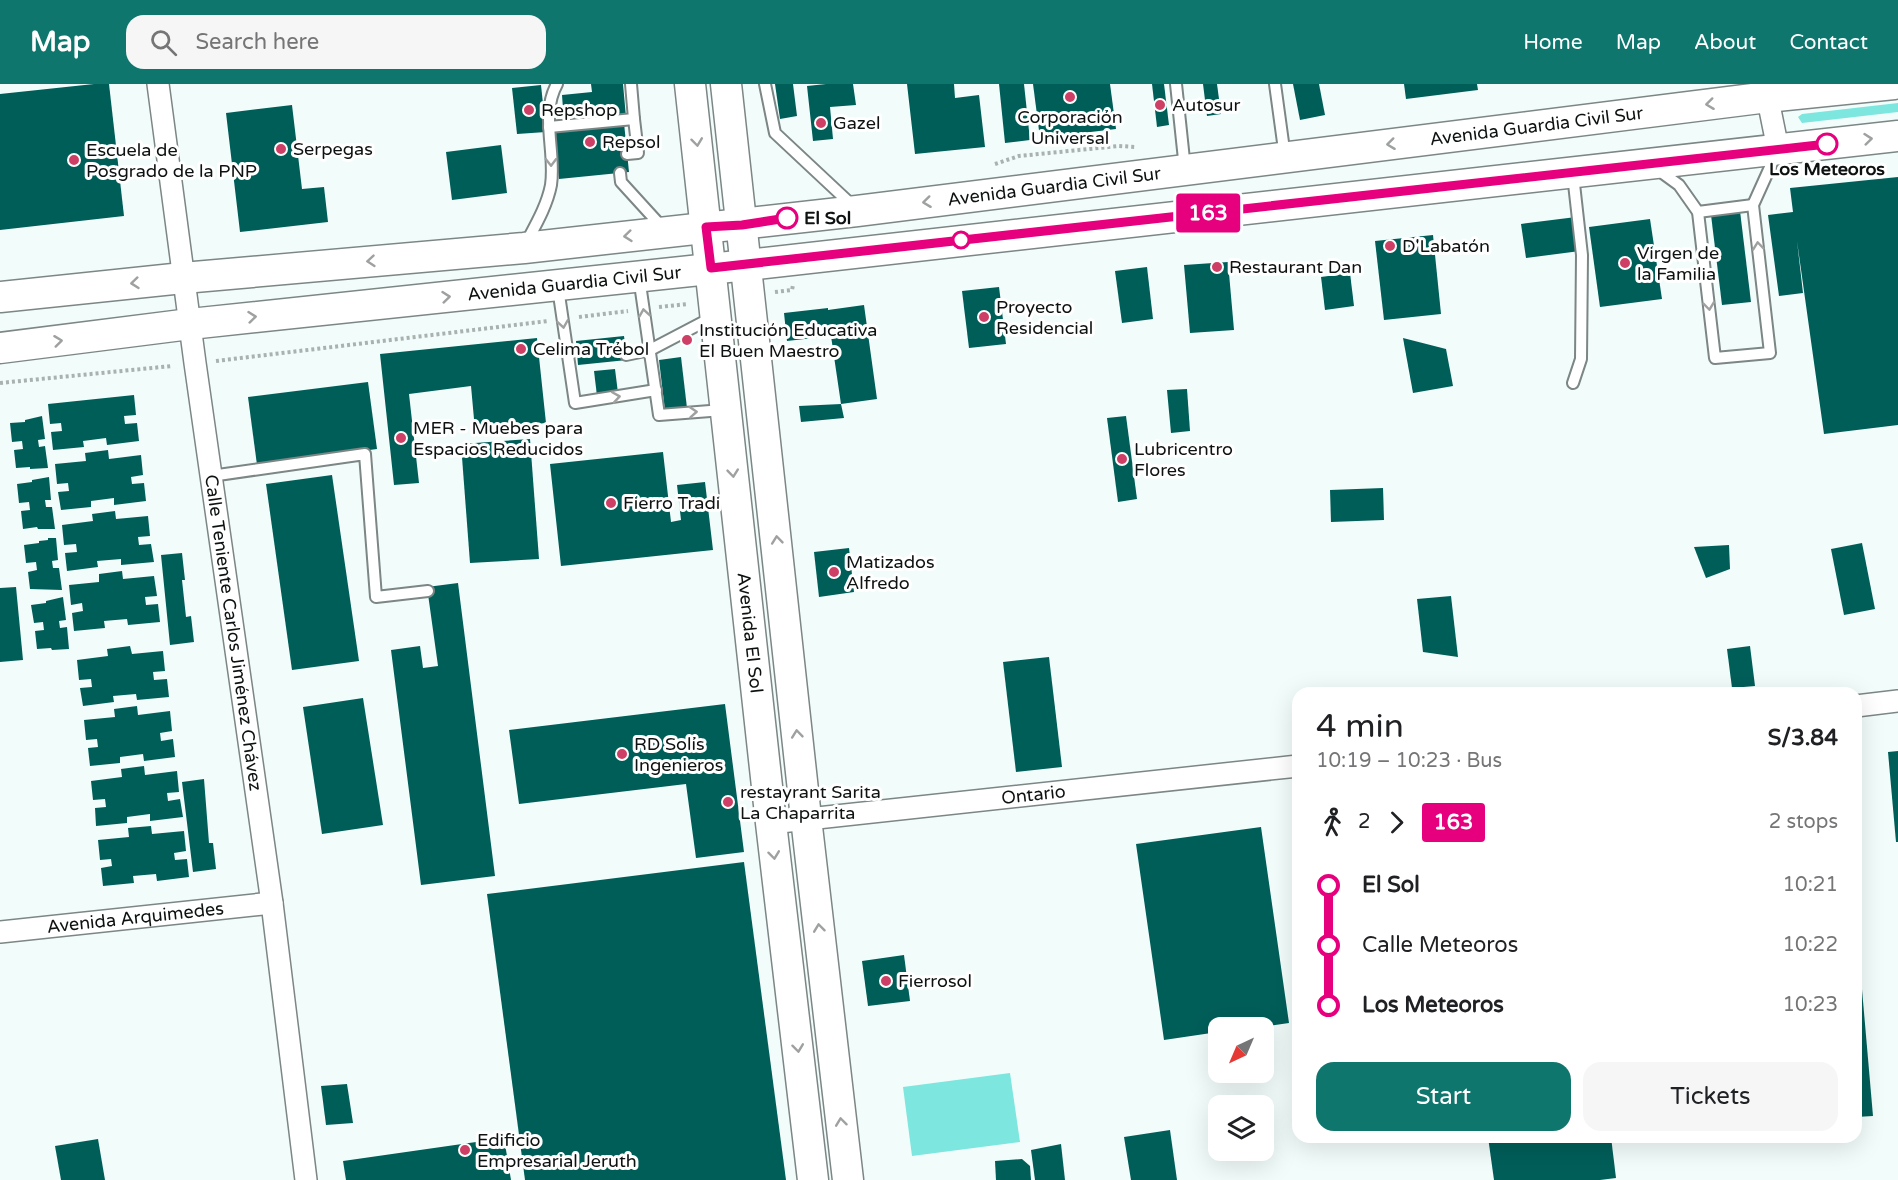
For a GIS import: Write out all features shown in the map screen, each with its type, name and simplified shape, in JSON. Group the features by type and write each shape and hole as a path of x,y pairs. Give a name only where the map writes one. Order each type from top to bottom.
{"main road":[{"name":"Avenida El Sol","path":"690,84 771,823 813,1180"},
{"name":"Avenida El Sol","path":"726,84 848,1180"},
{"name":"Avenida Guardia Civil Sur","path":"0,297 183,278 524,248 742,225 1286,157 1766,91 1894,84"},
{"name":"Avenida Guardia Civil Sur","path":"0,348 190,324 747,265 1898,136"},
{"path":"728,423 765,435"}],"street":[{"name":"Calle Teniente Carlos Jiménez Chávez","path":"158,84 183,278 272,903 306,1180"},
{"path":"1766,91 1778,149"},
{"path":"1862,705 1898,701"},
{"name":"Ontario","path":"771,823 1292,766"},
{"name":"Avenida Arquimedes","path":"0,932 272,903"}],"lane":[{"path":"524,248 538,221 551,185 549,127 551,99 557,84"},
{"path":"627,154 638,153 632,84"},
{"path":"765,84 775,133 857,211"},
{"path":"1176,84 1185,170"},
{"path":"1275,84 1286,157"},
{"path":"549,127 634,119"},
{"path":"1650,164 1679,185 1698,212 1715,358 1770,353 1753,204 1778,149"},
{"path":"1573,172 1582,255 1581,359 1573,383"},
{"path":"620,173 621,182 666,232"},
{"path":"1698,212 1753,204"},
{"path":"639,276 659,414 728,423"},
{"path":"557,285 574,362 575,403 656,390"},
{"path":"626,355 650,350 716,316"},
{"path":"211,476 365,454 376,597 428,591"}],"shaded area":[{"path":"1898,103 1898,112 1802,123 1798,117 1802,114"},
{"path":"1010,1073 1020,1142 912,1156 903,1087"}],"building":[{"name":"Escuela de Posgrado de la PNP","path":"109,84 124,216 0,230 0,94"},
{"name":"Repsol","path":"591,84 623,84 626,117 564,123 562,95 592,92"},
{"path":"775,84 793,84 797,116 780,119"},
{"name":"Gazel","path":"853,84 856,105 830,107 833,139 813,141 807,86"},
{"path":"907,84 954,84 955,98 979,95 985,147 915,154"},
{"path":"999,84 1024,84 1030,140 1005,143"},
{"path":"1033,84 1110,84 1116,129 1040,138"},
{"name":"Autosur","path":"1152,84 1164,84 1169,125 1157,127"},
{"path":"1203,84 1217,84 1221,114 1207,116"},
{"path":"1293,84 1319,84 1325,115 1300,120"},
{"path":"1404,84 1477,84 1478,90 1406,99"},
{"name":"Repshop","path":"541,85 546,132 517,134 512,88"},
{"path":"292,105 302,189 324,187 328,222 240,232 226,113"},
{"name":"Repsol","path":"624,123 629,172 559,179 553,130"},
{"path":"501,145 507,193 452,200 446,152"},
{"path":"1898,177 1898,425 1824,434 1797,241 1803,293 1779,296 1768,215 1793,212 1790,188"},
{"path":"1740,211 1751,302 1722,305 1711,215"},
{"path":"1576,217 1580,251 1526,258 1521,224"},
{"name":"Virgen de la Familia","path":"1650,219 1662,299 1600,307 1589,227"},
{"path":"1433,235 1441,314 1384,320 1375,241"},
{"path":"1228,262 1234,330 1190,333 1184,265"},
{"path":"1147,267 1153,319 1122,323 1115,271"},
{"path":"1350,273 1354,306 1325,310 1321,277"},
{"name":"Proyecto Residencial","path":"999,287 1006,344 969,348 962,291"},
{"path":"864,305 877,399 841,404 831,336 787,341 784,313"},
{"path":"624,336 627,360 578,365 576,341"},
{"path":"537,338 546,423 475,430 471,386 409,394 419,483 394,485 380,354"},
{"path":"1403,338 1446,349 1453,386 1413,393"},
{"path":"681,357 687,408 665,411 659,360"},
{"path":"615,369 618,393 597,396 594,371"},
{"path":"368,382 377,449 257,465 248,397"},
{"name":"Lubricentro Flores","path":"1187,389 1190,431 1171,433 1167,390"},
{"path":"134,395 136,415 124,416 125,424 137,423 139,441 107,445 106,438 83,441 84,447 53,450 51,432 62,431 61,423 50,424 48,404"},
{"path":"841,404 844,418 801,422 799,406"},
{"path":"42,416 45,439 38,440 39,447 45,446 48,468 16,468 14,450 23,449 22,441 12,442 10,423 25,422 25,420"},
{"name":"Lubricentro Flores","path":"1126,416 1137,499 1118,502 1107,418"},
{"path":"530,439 539,559 470,563 461,444"},
{"path":"108,450 109,459 141,455 143,475 131,477 132,484 144,483 146,501 114,505 114,498 91,501 91,507 61,510 58,492 69,491 68,483 57,484 55,464 86,461 85,453"},
{"name":"Fierro Tradi","path":"663,452 671,522 681,520 677,485 705,482 713,550 561,566 550,464"},
{"path":"332,475 359,661 292,670 266,484"},
{"path":"49,477 51,500 45,500 46,507 52,507 55,529 38,529 37,527 23,529 21,511 30,510 29,502 19,503 17,484"},
{"path":"1383,488 1384,520 1331,522 1330,490"},
{"path":"115,511 116,519 148,516 150,536 138,537 139,545 151,544 154,562 121,565 121,559 97,561 98,567 67,571 65,553 77,552 76,544 64,545 62,525 93,521 92,514"},
{"path":"48,538 56,538 58,560 52,561 53,568 59,568 62,590 30,589 28,572 37,570 36,562 26,563 24,545 39,543"},
{"path":"1862,543 1875,609 1844,615 1831,549"},
{"path":"1729,545 1730,569 1706,578 1694,547"},
{"name":"Matizados Alfredo","path":"849,548 854,592 819,597 814,552"},
{"path":"182,553 186,617 191,616 194,642 170,645 161,555"},
{"path":"122,571 123,579 154,576 157,596 145,597 146,605 158,604 160,622 128,625 127,619 104,621 105,628 74,631 72,613 83,611 82,603 71,605 69,585 99,582 99,574"},
{"path":"458,583 495,876 421,885 391,650 420,646 423,668 438,666 427,587"},
{"path":"16,587 23,660 0,662 0,588"},
{"path":"1451,596 1458,657 1423,652 1417,599"},
{"path":"63,597 66,620 59,621 60,628 67,627 69,649 37,649 35,631 44,630 43,622 34,623 31,605"},
{"path":"130,646 132,654 163,651 165,671 153,672 154,680 167,679 169,697 137,700 136,694 113,696 114,702 83,706 80,688 92,687 91,679 79,680 77,660 108,656 107,649"},
{"path":"1750,646 1755,686 1732,687 1727,649"},
{"path":"1049,657 1062,767 1016,772 1003,662"},
{"path":"363,698 383,825 322,834 303,707"},
{"name":"RD Solís Ingenieros","path":"725,704 744,852 696,858 686,784 519,804 509,730"},
{"path":"137,706 138,715 170,711 172,731 160,733 161,741 173,739 175,757 144,761 143,754 120,757 120,763 90,766 88,748 98,747 97,739 86,740 84,720 115,717 114,709"},
{"path":"1898,751 1898,842 1896,842 1888,752"},
{"path":"144,766 145,775 177,771 179,792 167,793 168,801 180,799 183,817 150,821 150,814 127,817 127,823 96,826 95,808 106,807 105,799 93,800 91,781 122,777 121,769"},
{"path":"204,779 209,843 213,843 216,869 193,872 182,782"},
{"path":"151,826 152,834 184,831 186,851 174,853 175,860 187,859 189,877 157,881 156,874 133,876 134,883 103,886 101,868 112,866 111,859 100,860 98,840 129,837 128,828"},
{"path":"1261,827 1289,1023 1274,1025 1274,1017 1208,1017 1208,1033 1164,1040 1136,844"},
{"path":"744,862 786,1180 525,1180 487,894"},
{"name":"Fierrosol","path":"904,955 910,1001 868,1006 862,961"},
{"path":"1862,990 1873,1116 1862,1117"},
{"path":"347,1084 353,1123 326,1125 321,1086"},
{"path":"1170,1130 1177,1180 1131,1180 1124,1137"},
{"name":"Edificio Empresarial Jeruth","path":"504,1138 511,1180 346,1180 343,1161"},
{"path":"98,1139 105,1180 61,1180 55,1146"},
{"path":"1489,1143 1612,1143 1616,1178 1494,1180"},
{"path":"1061,1144 1065,1180 1035,1180 1031,1150"},
{"path":"1022,1159 1030,1166 1031,1180 996,1180 995,1161"}],"bus line":[{"name":"163","path":"787,218 742,225 706,227 711,268 1827,144"}],"place":[{"name":"Corporación Universal","path":"1070,97"},
{"name":"Autosur","path":"1160,105"},
{"name":"Repshop","path":"529,110"},
{"name":"Gazel","path":"821,123"},
{"name":"Repsol","path":"590,142"},
{"name":"Los Meteoros","path":"1827,144"},
{"name":"Serpegas","path":"281,149"},
{"name":"Escuela de Posgrado de la PNP","path":"74,160"},
{"name":"El Sol","path":"787,218"},
{"name":"D'Labatón","path":"1390,246"},
{"name":"Virgen de la Familia","path":"1625,263"},
{"name":"Restaurant Dan","path":"1217,267"},
{"name":"Proyecto Residencial","path":"984,317"},
{"name":"Institución Educativa El Buen Maestro","path":"687,340"},
{"name":"Celima Trébol","path":"521,349"},
{"name":"MER - Muebes para Espacios Reducidos","path":"401,438"},
{"name":"Lubricentro Flores","path":"1122,459"},
{"name":"Fierro Tradi","path":"611,503"},
{"name":"Matizados Alfredo","path":"834,572"},
{"name":"RD Solís Ingenieros","path":"622,754"},
{"name":"restayrant Sarita La Chaparrita","path":"728,802"},
{"name":"Fierrosol","path":"886,981"},
{"name":"Edificio Empresarial Jeruth","path":"465,1150"}]}
